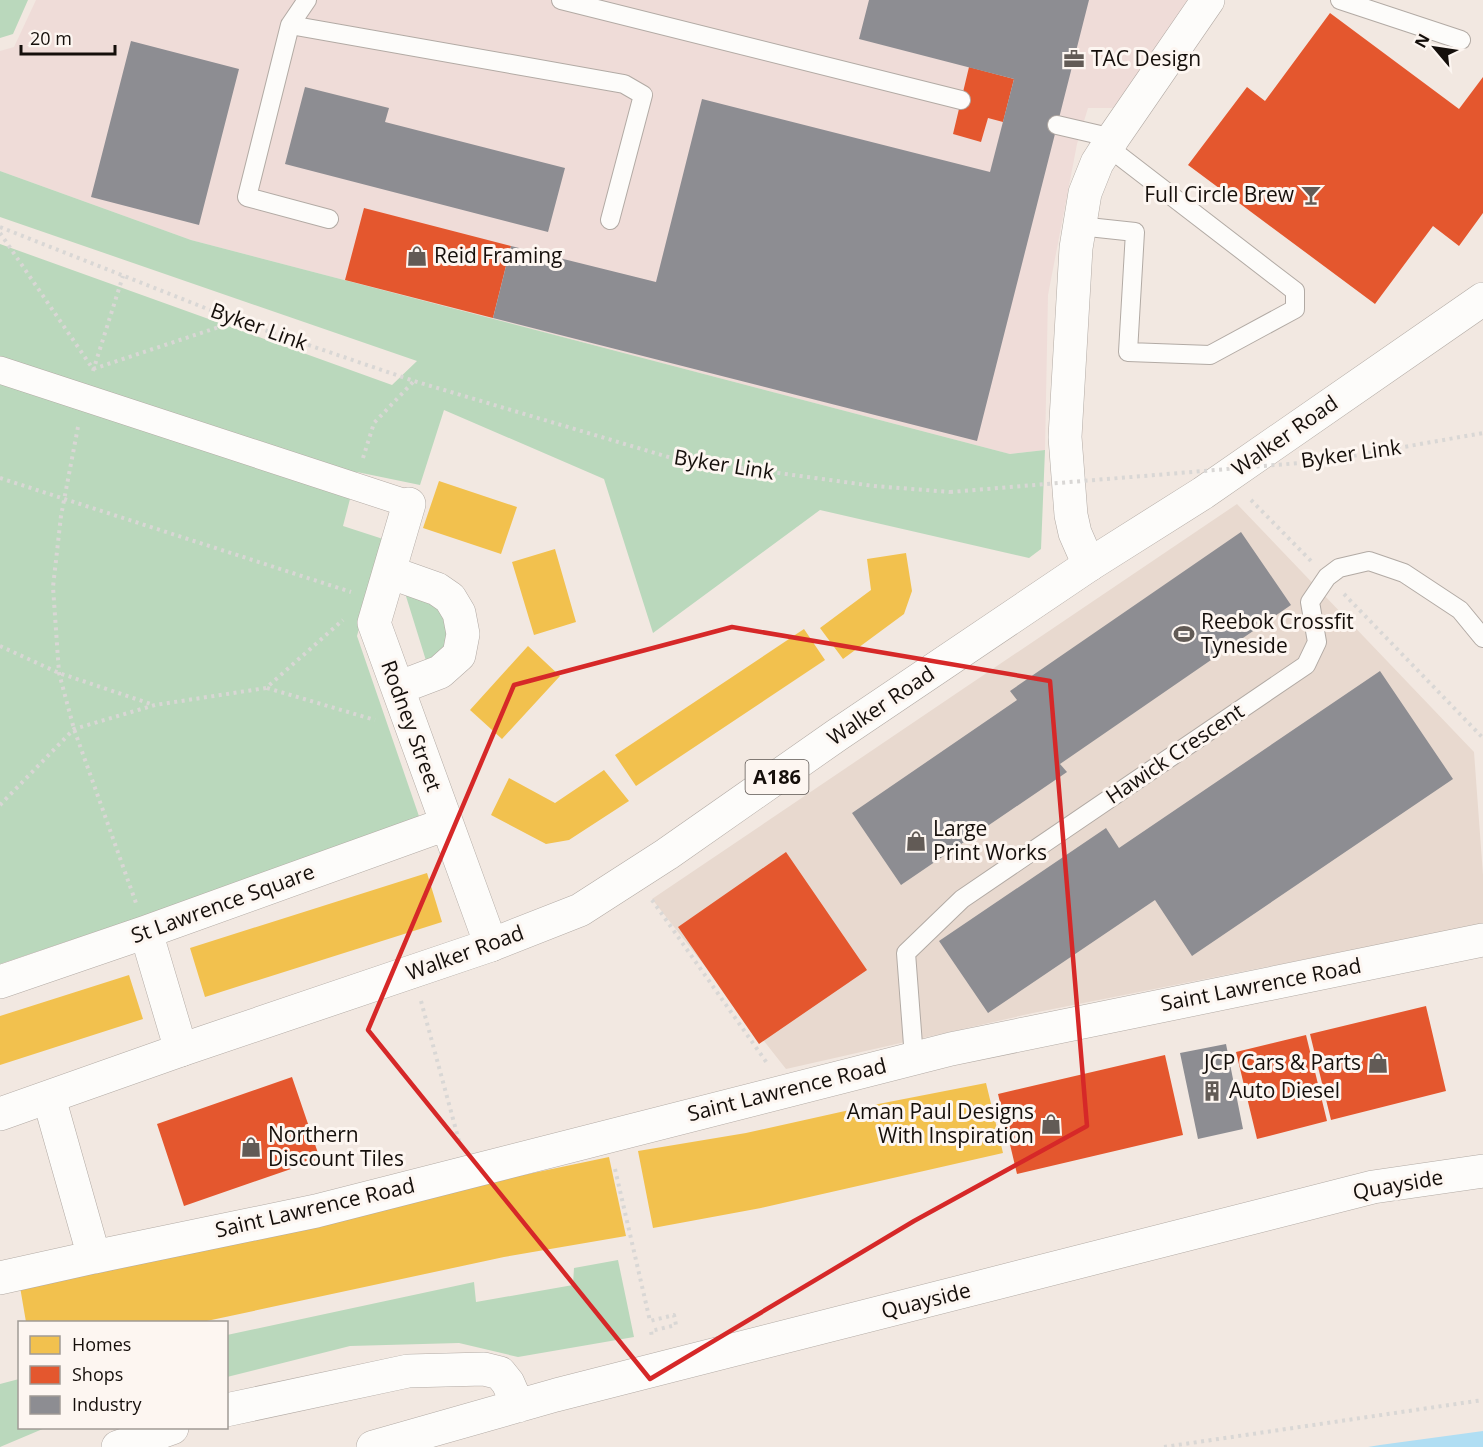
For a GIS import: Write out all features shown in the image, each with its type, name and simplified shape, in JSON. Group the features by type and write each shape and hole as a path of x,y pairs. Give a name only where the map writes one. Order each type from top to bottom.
{"street":[{"path":"1089,565 1075,533 1071,515 1065,436 1079,226 1085,193 1089,178 1110,143 1208,0"},
{"name":"Walker Road","path":"0,1114 491,945 580,910 667,854 837,735 1089,565 1227,476 1483,299"},
{"path":"0,370 409,504 381,599 437,589 450,598 459,613 464,634 459,655 440,672 398,688"},
{"name":"Rodney Street","path":"381,599 398,688 491,945"},
{"name":"St Lawrence Square","path":"0,982 446,824"},
{"path":"146,932 181,1050"},
{"name":"Saint Lawrence Road","path":"0,1278 316,1211 962,1046 1483,940"},
{"path":"49,1098 94,1257"},
{"name":"Quayside","path":"373,1447 518,1406 1373,1187 1483,1171"},
{"path":"228,1410 408,1371 484,1369 500,1373 508,1383 518,1406"},
{"path":"118,1447 169,1429"}],"lane":[{"path":"307,0 290,25 247,197 329,219"},
{"path":"561,0 962,100"},
{"path":"1340,0 1461,40"},
{"path":"290,25 624,84 643,95 610,220"},
{"path":"1057,124 1110,143 1295,291 1295,309 1210,355 1128,352 1135,232 1079,226"},
{"path":"1327,577 1339,568 1369,561 1404,573 1460,610 1483,638"},
{"name":"Hawick Crescent","path":"914,1058 906,953 962,899 1306,665 1317,642 1310,602 1327,577"}],"path":[{"name":"Byker Link","path":"0,227 238,321 414,381 675,459 874,486 950,492 1324,460 1483,433"},
{"path":"0,233 93,369"},
{"path":"123,276 85,397 64,500 53,587 59,673 74,729 146,932"},
{"path":"93,369 238,321"},
{"path":"362,489 363,456 374,423 414,381"},
{"path":"1227,476 1483,738"},
{"path":"0,478 381,599"},
{"path":"266,688 342,620 381,599"},
{"path":"0,646 59,673 155,705"},
{"path":"0,805 74,729 155,705 266,688 413,731"},
{"path":"674,932 786,1090"},
{"path":"413,971 467,1171"},
{"path":"608,1136 650,1321 674,1316 676,1325 651,1331"},
{"path":"1164,1447 1483,1400"}],"highlighted area":[{"path":"732,627 1050,681 1087,1126 914,1221 650,1379 368,1030 514,685"}],"shaded area":[{"path":"36,0 1193,0 1113,108 1088,108 1077,144 1048,295 1045,450 1010,454 191,240 0,171 0,51 14,47"},
{"path":"1237,504 1474,752 1483,875 1483,924 1033,1013 786,1069 652,899"}],"green space":[{"path":"0,0 28,0 13,34 0,38"},
{"path":"0,171 191,240 1010,454 1045,450 1041,549 1029,558 820,510 653,633 604,479 444,410 420,485 357,472 343,526 383,539 357,636 421,822 0,964 0,244 392,385 417,361 0,217"},
{"path":"405,593 437,598 455,640 428,667"},
{"path":"618,1260 634,1337 518,1357 459,1343 350,1346 228,1377 228,1335 474,1282 476,1302 573,1285 574,1268"},
{"path":"18,1379 18,1429 43,1429 0,1447 0,1384"}],"water":[{"path":"1483,1431 1483,1447 1368,1447 1380,1445"}],"building: Homes":[{"path":"439,481 517,507 501,554 423,528"},
{"path":"555,549 576,622 534,635 512,562"},
{"path":"906,553 912,591 904,614 843,659 820,628 871,590 867,559"},
{"path":"804,629 825,660 636,786 615,755"},
{"path":"528,646 560,676 502,739 470,710"},
{"path":"604,770 629,801 569,840 546,844 491,815 509,778 555,803"},
{"path":"427,873 442,922 205,997 190,948"},
{"path":"129,975 143,1019 0,1065 0,1016"},
{"path":"986,1083 1003,1153 761,1208 653,1228 638,1151 746,1133"},
{"path":"609,1157 626,1236 504,1257 207,1321 26,1321 19,1281"}],"building: Shops":[{"path":"1330,13 1459,109 1483,77 1483,213 1459,246 1433,226 1375,304 1188,165 1247,87 1265,101"},
{"path":"969,67 1014,79 1003,122 988,118 981,142 953,134"},
{"path":"364,208 511,246 493,318 345,280"},
{"path":"786,852 867,970 759,1044 678,927"},
{"name":"JCP Cars & Parts","path":"1426,1006 1446,1091 1331,1120 1310,1034"},
{"path":"1306,1035 1327,1121 1257,1139 1236,1052"},
{"path":"1165,1055 1183,1135 1017,1174 998,1094"},
{"path":"292,1077 320,1159 184,1206 157,1124"}],"building: Industry":[{"path":"869,0 1089,0 977,441 493,318 511,246 656,282 702,99 990,172 1014,79 859,39"},
{"path":"131,41 239,69 199,225 91,197"},
{"path":"305,87 389,108 385,122 565,168 548,232 285,164"},
{"path":"1241,532 1291,605 1060,764 1067,772 901,885 852,813 1017,700 1010,691"},
{"path":"1380,671 1453,779 1192,956 1155,900 988,1013 939,941 1106,828 1119,848"},
{"name":"Auto Diesel","path":"1226,1044 1243,1129 1198,1139 1180,1053"}],"place":[{"name":"TAC Design","path":"1074,59"},
{"name":"Full Circle Brew","path":"1311,195"},
{"name":"Reid Framing","path":"417,256"},
{"name":"Reebok Crossfit Tyneside","path":"1184,634"},
{"name":"Large Print Works","path":"916,841"},
{"name":"JCP Cars & Parts","path":"1378,1063"},
{"name":"Auto Diesel","path":"1212,1091"},
{"name":"Aman Paul Designs With Inspiration","path":"1051,1124"},
{"name":"Northern Discount Tiles","path":"251,1147"}]}
